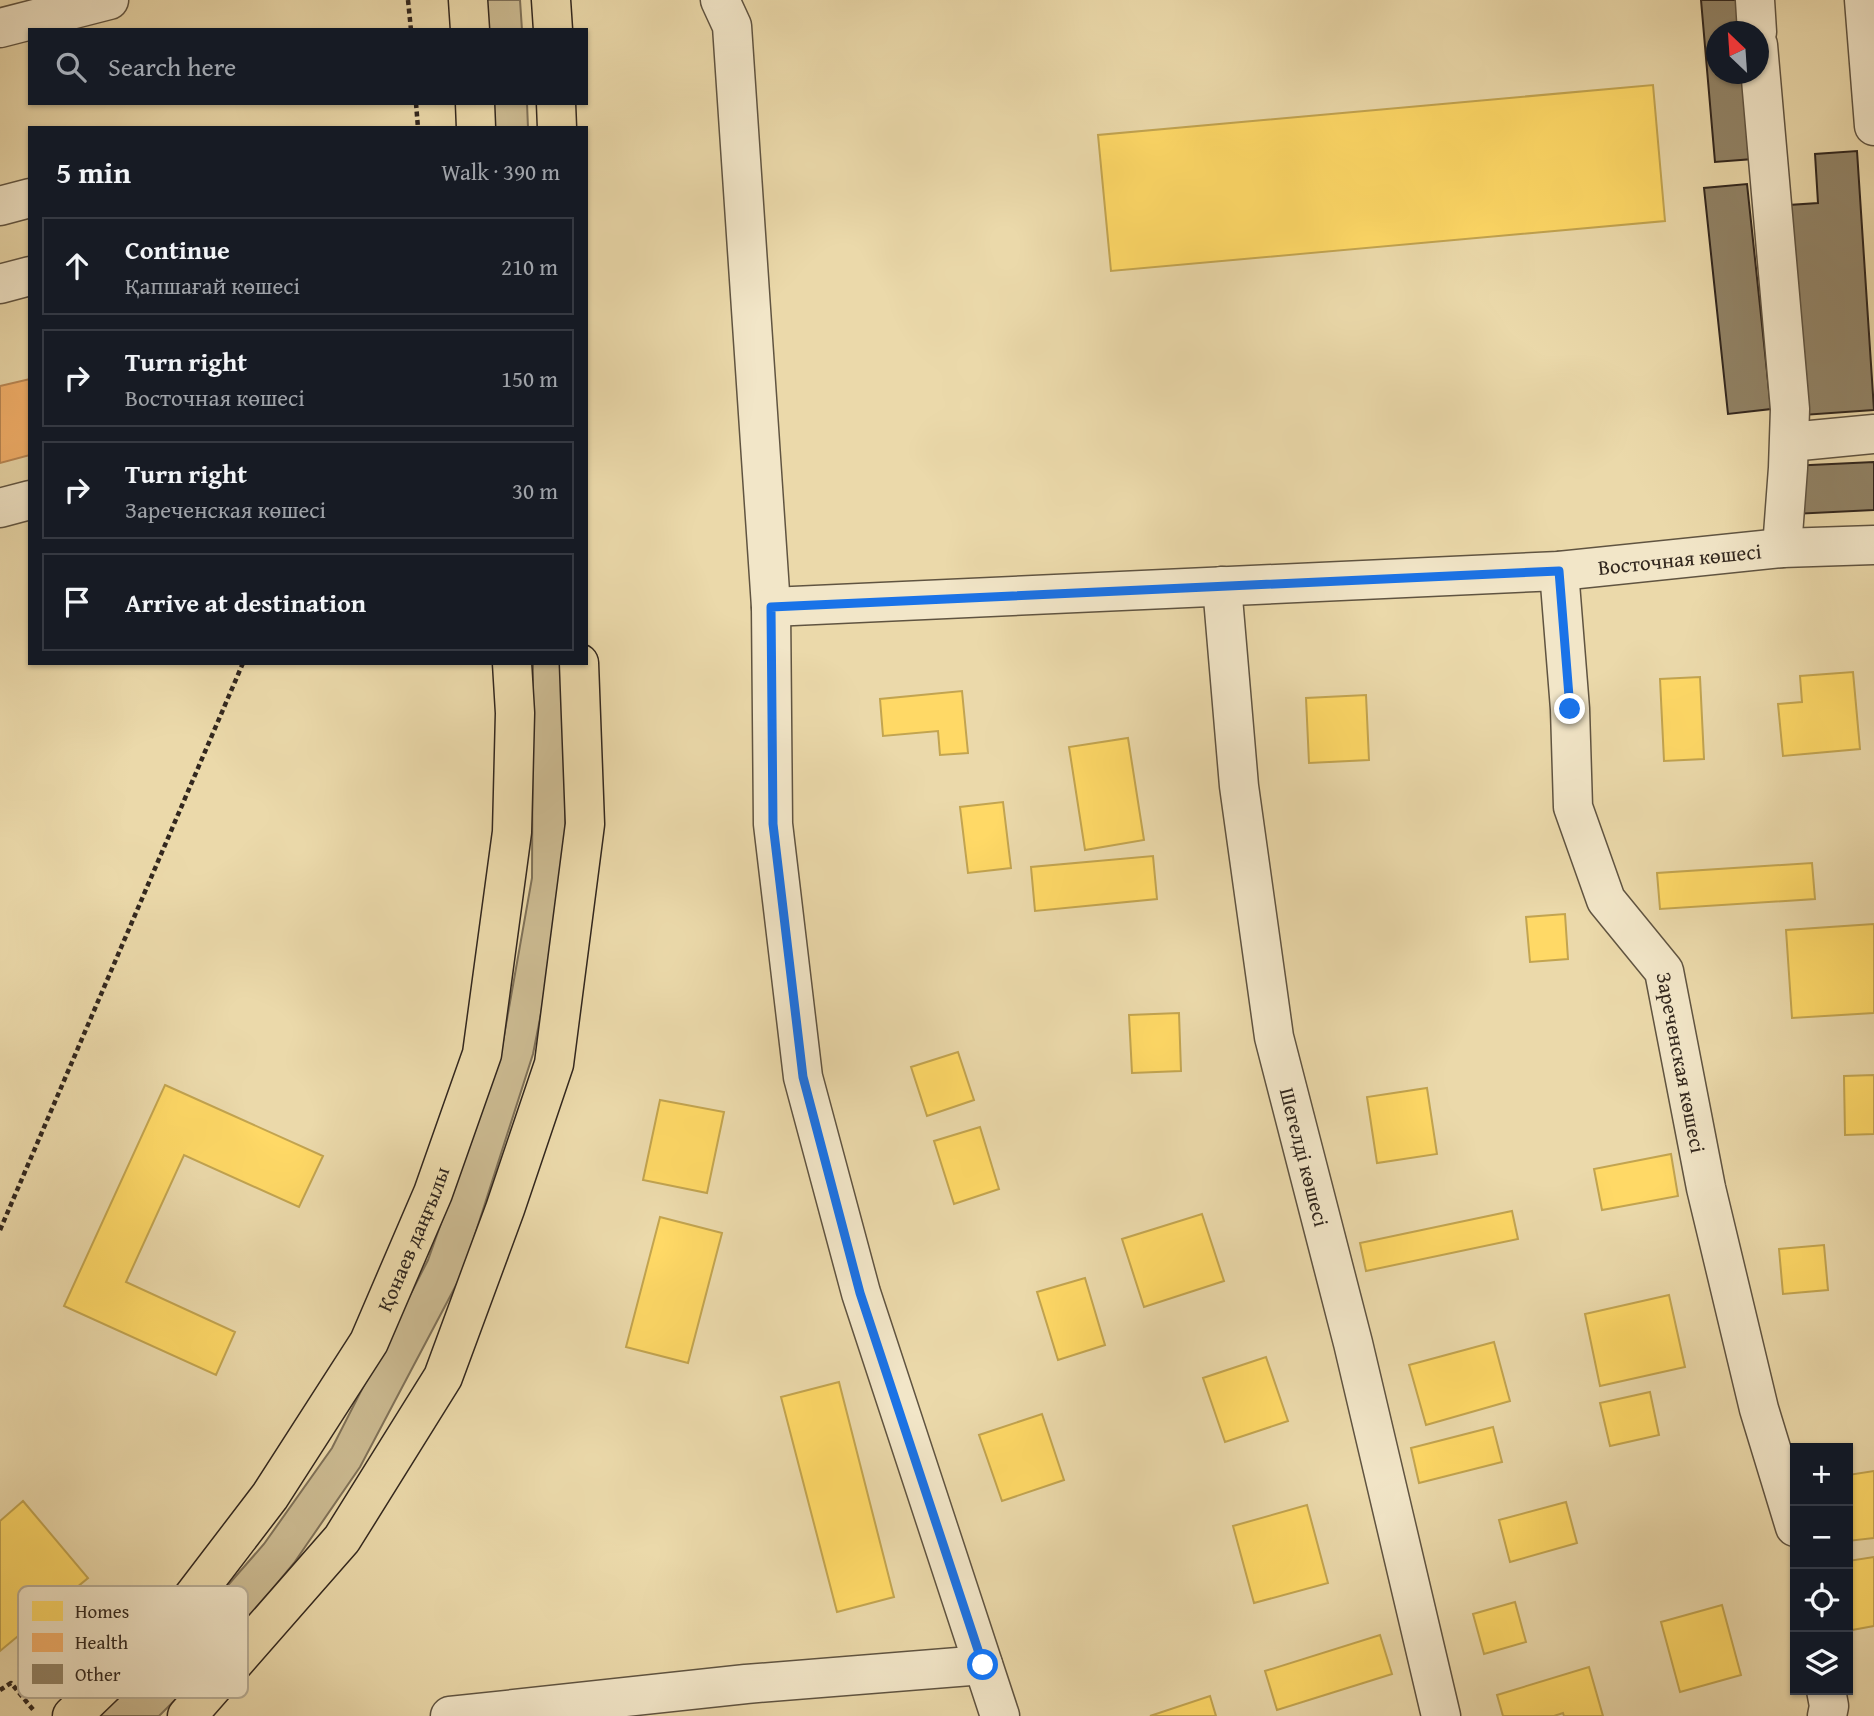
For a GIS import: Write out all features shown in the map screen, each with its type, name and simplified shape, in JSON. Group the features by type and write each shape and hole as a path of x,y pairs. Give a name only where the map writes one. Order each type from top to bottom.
{"main road":[{"path":"468,0 470,28"},
{"path":"551,0 552,28"},
{"path":"475,105 476,126"},
{"path":"556,105 556,126"},
{"name":"Қонаев даңғылы","path":"201,1586 270,1496 369,1342 432,1193 482,1054 512,832 515,713 512,665"},
{"path":"248,1654 342,1539 443,1377 505,1209 554,1064 585,824 579,665"},
{"name":"Қонаев даңғылы","path":"72,1716 91,1698"},
{"path":"200,1713 212,1698"}],"street":[{"path":"0,28 110,0"},
{"path":"720,0 732,26 771,607 773,824 803,1077 860,1293 1000,1716"},
{"path":"1755,0 1756,21"},
{"path":"1864,0 1874,126"},
{"path":"1762,84 1790,409 1782,548"},
{"path":"0,206 28,199"},
{"path":"0,284 28,277"},
{"path":"1790,442 1874,434"},
{"path":"0,508 28,501"},
{"name":"Восточная көшесі","path":"771,607 1559,571 1782,548 1874,545"},
{"name":"Зареченская көшесі","path":"1559,571 1570,709 1573,807 1606,900 1664,971 1706,1188 1759,1409 1790,1511"},
{"name":"Шегелді көшесі","path":"1222,586 1239,786 1274,1037 1353,1343 1441,1716"},
{"path":"450,1716 751,1700 983,1665"},
{"path":"1827,1695 1827,1716"}],"path":[{"path":"408,0 411,28"},
{"path":"416,105 418,126"},
{"path":"0,1230 242,665"},
{"path":"0,1690 11,1683 18,1692"},
{"path":"23,1698 38,1716"}],"shaded area":[{"path":"486,0 520,0 522,28 488,28"},
{"path":"493,105 527,105 528,126 495,126"},
{"path":"533,665 564,665 566,887 533,1054 463,1272 360,1467 294,1563 248,1619 248,1586 227,1586 264,1544 332,1448 428,1260 501,1053 532,878"},
{"path":"117,1698 177,1698 159,1716 98,1716"}],"building: Homes":[{"path":"1653,85 1665,221 1111,271 1098,135"},
{"path":"1853,672 1860,749 1783,756 1778,704 1802,702 1800,676"},
{"path":"1700,677 1704,759 1664,761 1660,679"},
{"path":"962,691 968,753 940,755 938,731 883,736 880,699"},
{"path":"1366,695 1369,760 1309,763 1306,698"},
{"path":"1128,738 1144,840 1085,850 1069,747"},
{"path":"1003,802 1011,868 968,873 960,807"},
{"path":"1153,856 1157,899 1035,911 1031,867"},
{"path":"1812,863 1815,899 1660,909 1657,873"},
{"path":"1565,914 1568,959 1530,962 1526,917"},
{"path":"1874,924 1874,1013 1792,1018 1786,930"},
{"path":"1179,1013 1181,1071 1132,1073 1129,1015"},
{"path":"958,1052 974,1100 927,1116 911,1067"},
{"path":"1874,1075 1874,1134 1845,1135 1844,1076"},
{"path":"165,1085 323,1156 299,1207 184,1155 126,1282 235,1332 216,1375 64,1306"},
{"path":"1427,1088 1437,1154 1377,1163 1367,1097"},
{"path":"660,1100 724,1112 707,1193 643,1180"},
{"path":"980,1127 999,1189 954,1204 934,1141"},
{"path":"1671,1154 1678,1196 1602,1210 1594,1169"},
{"path":"1512,1211 1518,1239 1366,1271 1360,1243"},
{"path":"1202,1214 1224,1281 1144,1307 1122,1239"},
{"path":"660,1217 722,1233 688,1363 626,1347"},
{"path":"1824,1245 1828,1290 1783,1294 1779,1249"},
{"path":"1085,1278 1105,1345 1058,1360 1037,1292"},
{"path":"1669,1295 1685,1367 1600,1386 1585,1314"},
{"path":"1494,1342 1510,1401 1426,1425 1409,1365"},
{"path":"1266,1357 1288,1421 1225,1442 1203,1378"},
{"path":"839,1382 894,1597 837,1612 781,1397"},
{"path":"1650,1392 1659,1435 1610,1446 1600,1403"},
{"path":"1042,1414 1064,1480 1002,1501 979,1435"},
{"path":"1493,1427 1502,1462 1419,1483 1411,1448"},
{"path":"1874,1471 1874,1538 1853,1540 1853,1474"},
{"path":"23,1501 88,1578 78,1586 18,1586 18,1636 0,1651 0,1521"},
{"path":"1566,1502 1577,1543 1510,1562 1499,1520"},
{"path":"1307,1505 1328,1583 1254,1603 1233,1526"},
{"path":"1874,1557 1874,1626 1853,1630 1853,1569 1853,1560"},
{"path":"1515,1602 1526,1642 1484,1654 1473,1614"},
{"path":"1722,1605 1741,1675 1680,1692 1661,1622"},
{"path":"1380,1635 1392,1674 1277,1710 1265,1671"},
{"path":"1589,1667 1603,1716 1564,1716 1563,1713 1554,1716 1503,1716 1497,1695"},
{"path":"1210,1696 1216,1716 1150,1716"}],"building: Health":[{"path":"28,379 28,456 0,463 0,386"}],"building: Other":[{"path":"1701,0 1740,0 1741,21 1706,21 1706,58"},
{"path":"1708,84 1747,84 1753,159 1715,162"},
{"path":"1857,151 1874,410 1803,415 1789,205 1818,203 1815,154"},
{"path":"1747,184 1771,409 1728,414 1704,188"},
{"path":"1874,462 1874,510 1793,514 1790,466"}],"route":[{"path":"983,1665 860,1293 803,1077 773,824 771,607 1559,571 1570,709"}]}
